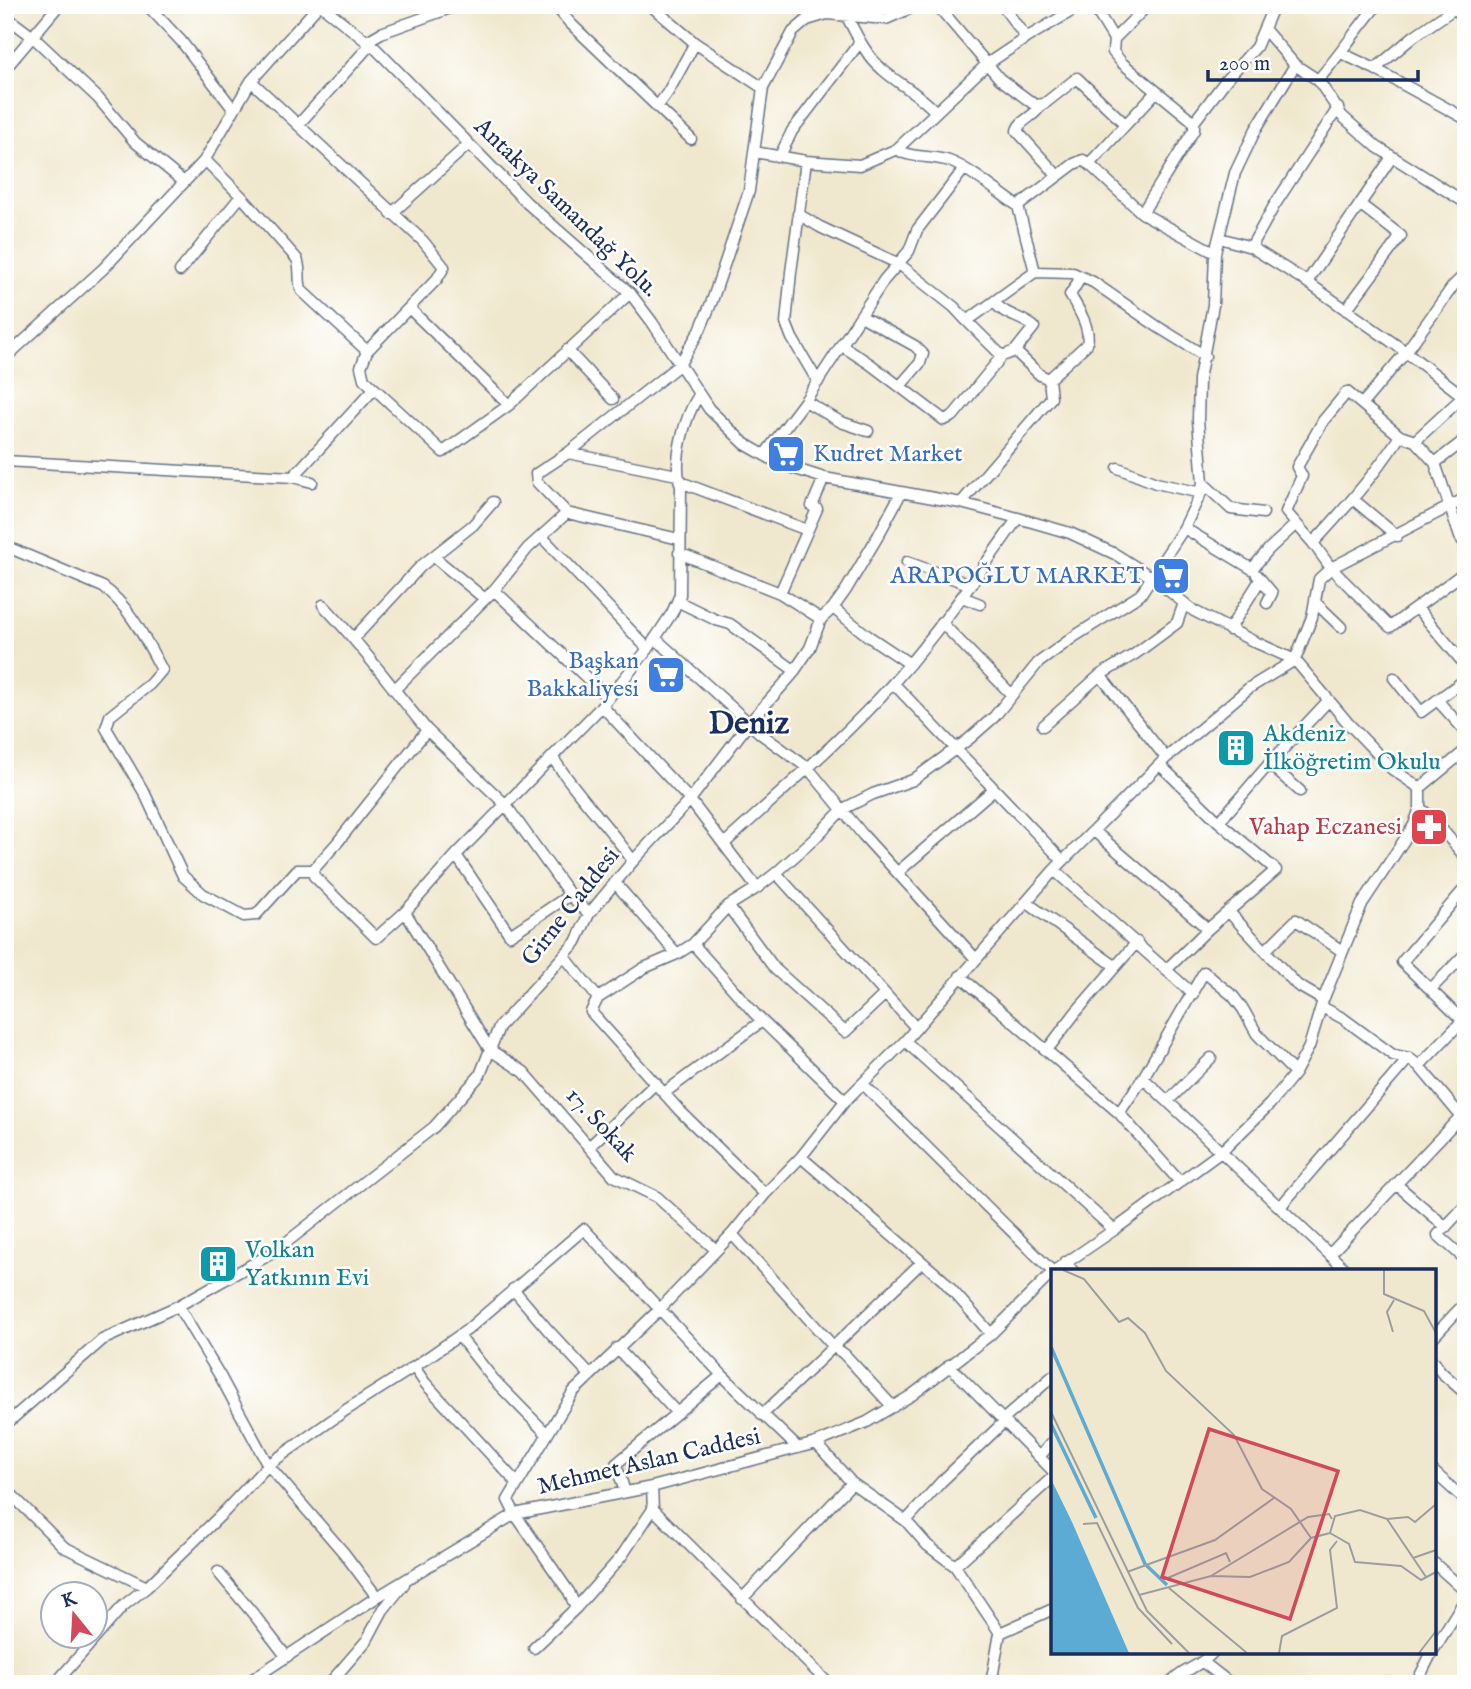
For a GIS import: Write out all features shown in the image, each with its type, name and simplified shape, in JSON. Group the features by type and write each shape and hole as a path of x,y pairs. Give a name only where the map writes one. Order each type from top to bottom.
{"street":[{"path":"5,69 59,5"},
{"path":"5,358 104,268 205,160 251,81 320,5"},
{"name":"Antakya Samandağ Yolu.","path":"320,5 369,43 527,203 630,293 709,409 745,444 780,464 824,478 961,503 1070,533 1115,554 1153,578 1184,603 1229,630 1295,660 1392,769 1420,788"},
{"path":"416,5 422,18"},
{"path":"298,125 369,43 382,33 459,5"},
{"path":"555,5 570,23 691,139"},
{"path":"650,5 695,43 763,88"},
{"path":"807,20 810,5"},
{"path":"679,539 567,513 537,482 536,474 568,453 679,365 700,330 749,191 763,88 793,32 807,20 827,14 886,19 918,5"},
{"path":"937,5 1006,84 1040,106"},
{"path":"1002,5 1026,38"},
{"path":"754,152 806,161 860,165 897,149 987,64 1082,5"},
{"path":"1093,5 1114,39 1113,52 1156,92 1194,122"},
{"path":"1114,39 1148,5"},
{"path":"1142,213 1194,131 1194,122 1256,47 1274,5"},
{"path":"1318,80 1377,5"},
{"path":"149,6 181,41 234,110"},
{"path":"1375,69 1413,36 1453,7 1466,20"},
{"path":"846,15 860,42 881,69 911,89 935,111"},
{"path":"5,16 33,37 99,98 135,142 184,182"},
{"path":"1265,30 1295,65 1318,80 1342,116 1377,147 1466,203"},
{"path":"780,156 792,131 860,42"},
{"path":"657,107 695,43"},
{"path":"1341,53 1466,119"},
{"path":"765,1194 664,1093 591,1012 598,998 644,968 693,944 728,906 776,873 843,809 873,794 914,780 994,717 1038,663 1140,595 1153,578 1184,528 1202,488 1198,420 1199,379 1213,305 1215,253 1235,173 1256,129 1295,65"},
{"path":"1057,175 1017,131 1018,126 1074,79 1078,79 1125,124"},
{"path":"251,81 354,175 391,214 423,242 444,267 437,279 410,309 367,351 361,367 364,379 373,389 443,452 509,405 630,293"},
{"path":"1089,164 1156,92"},
{"path":"1251,247 1274,206 1338,108"},
{"path":"391,214 469,144"},
{"path":"897,149 902,153 952,161 1018,206 1035,272"},
{"path":"1307,282 1392,157"},
{"path":"205,160 298,259 302,271 299,285 302,291 367,351"},
{"path":"1018,206 1057,175 1083,160 1142,213 1215,253"},
{"path":"806,161 786,323 818,382"},
{"path":"765,454 818,382 884,280 909,251 917,230 964,169"},
{"path":"180,271 241,196"},
{"path":"1346,310 1401,236 1361,205"},
{"path":"798,214 899,264 954,307 1002,356"},
{"path":"1220,238 1251,247 1307,282 1464,395 1415,441"},
{"path":"967,321 1035,272 1073,274 1093,282 1205,356"},
{"path":"1363,404 1406,352 1452,286 1466,273"},
{"path":"1049,379 1087,344 1088,338 1081,314 1070,295 1081,277"},
{"path":"841,345 944,420 953,416 1002,356 1016,351 1034,327 1026,320 1000,309 994,302"},
{"path":"410,309 509,405"},
{"path":"861,316 915,346 923,354 920,363 900,386"},
{"path":"567,350 613,399"},
{"path":"1016,351 1049,379"},
{"path":"961,503 1051,398 1049,379"},
{"path":"293,477 373,389"},
{"path":"1466,545 1460,537 1435,463 1415,441 1400,436 1348,392 1323,421 1297,467 1302,476 1286,512 1331,568 1390,627 1466,571"},
{"path":"313,870 314,876 376,938 405,912 456,855 605,702 648,649 679,602 681,486 677,475 684,424 699,395"},
{"path":"805,401 841,422 868,431"},
{"path":"1313,543 1354,500 1400,436"},
{"path":"1435,463 1466,439"},
{"path":"568,453 677,475 683,483 807,530"},
{"path":"5,461 293,477 312,482"},
{"path":"1118,467 1156,483 1202,488 1231,509 1263,513"},
{"path":"780,593 817,509 812,506 824,478"},
{"name":"Girne Caddesi","path":"5,1425 102,1340 178,1306 274,1252 433,1128 480,1075 499,1027 576,943 589,914 633,861 690,800 794,670 810,648 821,619 833,608 901,493"},
{"path":"576,1608 569,1592 508,1500 573,1392 659,1310 732,1234 765,1194 801,1157 845,1101 905,1041 975,957 1054,870 1163,762 1249,688 1295,660 1315,602 1319,579 1331,568 1466,498"},
{"path":"1354,500 1396,536"},
{"path":"355,637 421,566 473,525 493,502"},
{"path":"394,690 494,590 528,548 567,513"},
{"path":"724,844 808,768 893,683 962,597 1018,518"},
{"path":"1252,569 1296,524"},
{"path":"1184,528 1252,569 1272,593 1267,603"},
{"path":"542,537 648,649"},
{"path":"5,546 103,587 116,596 162,670 150,684 110,716 106,728 145,794 183,876 203,894 244,916 257,915 297,870 313,870 427,730"},
{"path":"679,553 780,593 821,619"},
{"path":"434,557 485,598"},
{"path":"907,562 971,584"},
{"path":"1229,630 1260,580"},
{"path":"494,590 605,702 690,800 757,888"},
{"path":"962,597 980,604"},
{"path":"679,602 730,624 794,670"},
{"path":"1315,602 1341,627"},
{"path":"1043,726 1100,676 1177,623 1184,603"},
{"path":"323,606 355,637 427,730 505,804 570,895 589,914"},
{"path":"833,608 910,664"},
{"path":"1417,608 1466,666"},
{"path":"941,622 1011,694"},
{"path":"655,638 761,734 808,768 975,957"},
{"path":"1100,676 1163,762 1219,822 1276,870 1166,970"},
{"path":"1394,678 1421,712 1466,679"},
{"path":"893,683 1063,861"},
{"path":"1219,822 1329,700"},
{"path":"1437,700 1466,732"},
{"path":"1420,788 1466,750"},
{"path":"553,758 633,861"},
{"path":"1269,764 1300,791"},
{"name":"Mehmet Aslan Caddesi","path":"1056,1269 1221,1152 1270,1104 1296,1073 1309,1047 1342,951 1362,904 1413,825 1420,808 1420,788"},
{"path":"898,872 993,790"},
{"path":"1420,808 1462,845 1466,858"},
{"path":"1094,831 1208,929"},
{"path":"456,855 510,935 570,895"},
{"path":"1054,870 1193,994"},
{"path":"776,873 916,1028"},
{"path":"616,884 677,954"},
{"path":"1419,1066 1464,1019 1402,962 1466,887"},
{"path":"1026,902 1115,966"},
{"path":"728,906 775,969 845,1032 884,995"},
{"path":"1228,911 1297,985 1393,1055 1409,1058 1419,1066 1464,1119 1396,1184 1330,1254"},
{"path":"405,912 490,1050"},
{"path":"1265,951 1296,920 1342,951"},
{"path":"1047,1050 1137,942"},
{"path":"693,944 762,1021 845,1101"},
{"path":"1431,989 1466,953"},
{"path":"564,956 598,998"},
{"path":"1119,1113 1143,1078 1204,972 1239,1002 1257,1034 1296,1073"},
{"path":"960,976 1119,1113 1180,1182"},
{"path":"664,1093 762,1021"},
{"path":"905,1041 1114,1230"},
{"name":"17. Sokak","path":"490,1050 524,1072 614,1175 657,1197 716,1250"},
{"path":"1168,1101 1211,1058"},
{"path":"1280,1207 1409,1058"},
{"path":"1143,1078 1345,1269"},
{"path":"590,1146 656,1083"},
{"path":"863,1084 1052,1269"},
{"path":"801,1157 943,1280 991,1334"},
{"path":"1396,1184 1446,1227"},
{"path":"1466,1205 1438,1235 1466,1260"},
{"path":"55,1684 123,1606 225,1511 268,1465 458,1336 584,1229 722,1375 797,1448"},
{"path":"732,1234 834,1347 844,1354 893,1407"},
{"path":"762,1415 922,1262"},
{"path":"1065,1262 1071,1269"},
{"name":"Mehmet Aslan Caddesi","path":"246,1684 377,1597 515,1514 652,1487 816,1443 867,1422 912,1395 991,1334 1051,1274"},
{"path":"513,1289 589,1374"},
{"path":"1436,1334 1466,1302"},
{"path":"178,1306 268,1465 344,1553 377,1597"},
{"path":"458,1336 494,1380 547,1434"},
{"path":"617,1348 677,1413"},
{"path":"949,1366 1051,1469"},
{"path":"414,1367 425,1383 517,1483"},
{"path":"1438,1374 1466,1395"},
{"path":"625,1492 617,1464 722,1375"},
{"path":"906,1521 941,1482 1051,1378"},
{"path":"816,1443 852,1483 906,1521 927,1545 955,1566 1000,1633 990,1684"},
{"path":"1039,1457 1051,1443"},
{"path":"1436,1474 1466,1501"},
{"path":"955,1566 1051,1479"},
{"path":"742,1599 852,1483"},
{"path":"534,1648 576,1608 621,1557 653,1508 652,1487"},
{"path":"5,1488 64,1547 146,1587"},
{"path":"653,1508 829,1684"},
{"path":"1436,1565 1466,1592"},
{"path":"218,1572 286,1656"},
{"path":"329,1684 367,1640 383,1610 409,1577"},
{"path":"1436,1646 1466,1598"},
{"path":"1000,1633 1051,1610"},
{"path":"1170,1684 1175,1677 1204,1663 1211,1654"},
{"path":"1416,1684 1431,1654"},
{"path":"1204,1663 1231,1684"}],"place":[{"name":"Kudret Market","path":"786,454"},
{"name":"ARAPOĞLU MARKET","path":"1171,576"},
{"name":"Başkan Bakkaliyesi","path":"666,675"},
{"name":"Akdeniz İlköğretim Okulu","path":"1236,748"},
{"name":"Vahap Eczanesi","path":"1429,827"},
{"name":"Volkan Yatkının Evi","path":"218,1264"}],"district":[{"name":"Deniz","path":"749,724"}]}
